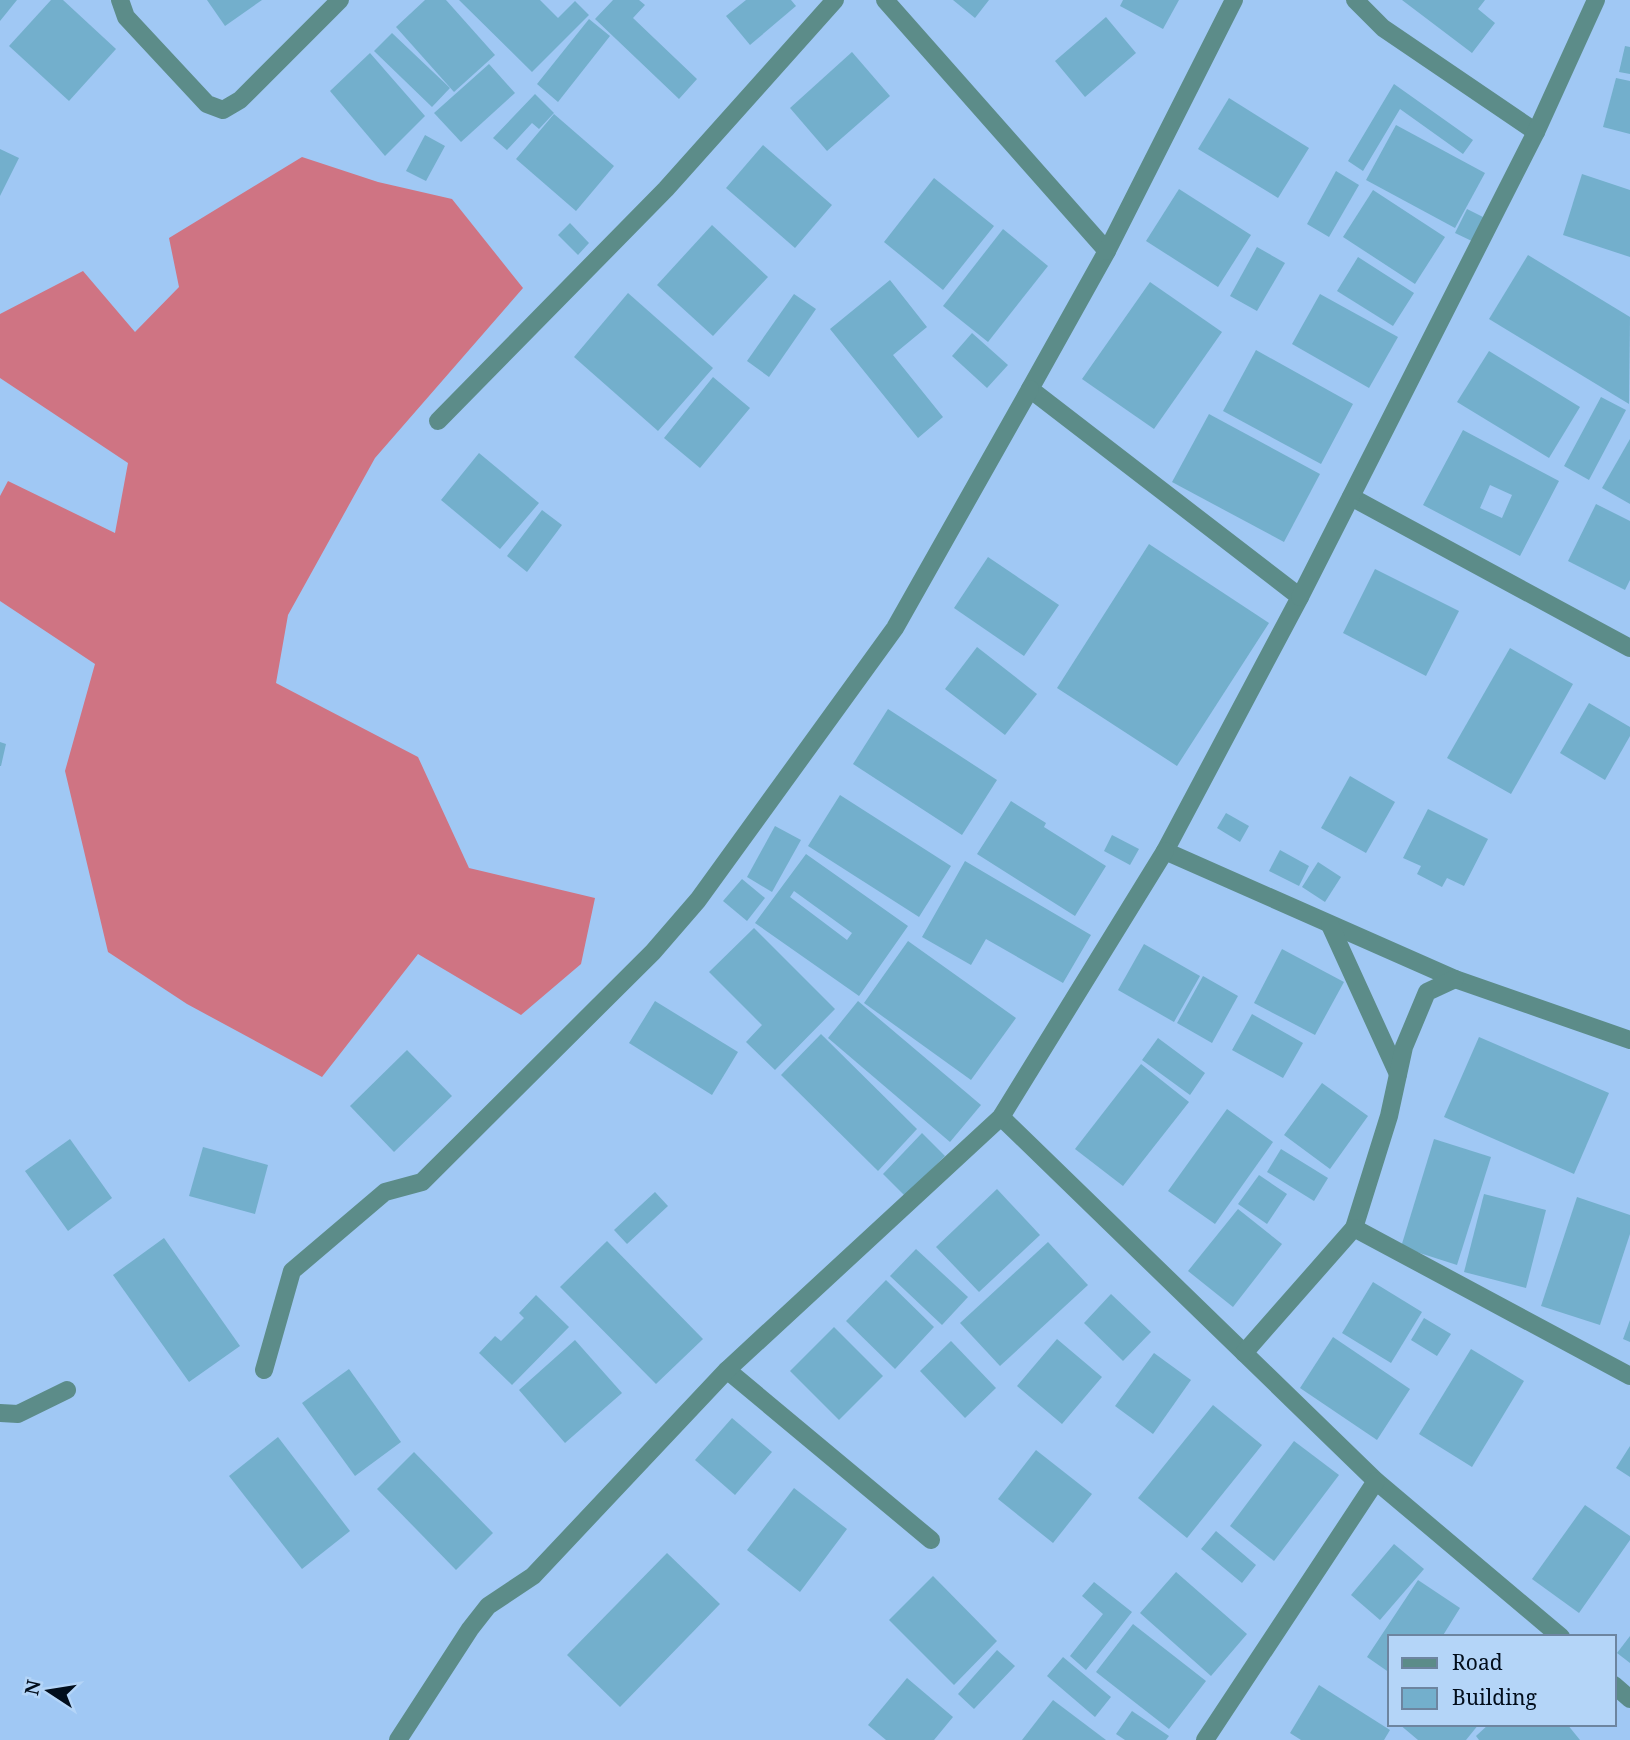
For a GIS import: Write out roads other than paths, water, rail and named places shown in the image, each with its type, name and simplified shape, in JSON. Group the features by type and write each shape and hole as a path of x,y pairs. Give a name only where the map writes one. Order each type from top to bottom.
{"street":[{"path":"120,0 126,17 207,104 223,110 240,100 340,0"},
{"path":"438,421 666,189 835,0"},
{"path":"885,0 1107,251"},
{"path":"264,1370 292,1271 385,1192 422,1182 653,952 698,900 895,628 1107,251 1234,0"},
{"path":"1355,0 1383,28 1536,132"},
{"path":"398,1740 470,1629 488,1606 533,1576 727,1370 1001,1117 1165,851 1300,597 1536,132 1596,0"},
{"path":"1030,389 1300,597"},
{"path":"1351,497 1630,648"},
{"path":"1165,851 1455,979 1630,1040"},
{"path":"1330,925 1398,1074"},
{"path":"1244,1353 1354,1228 1389,1116 1404,1047 1427,992 1455,979"},
{"path":"1001,1117 1377,1481 1559,1635"},
{"path":"1354,1228 1630,1377"},
{"path":"727,1370 931,1540"},
{"path":"0,1413 18,1414 67,1391"},
{"path":"1205,1740 1377,1481"},
{"path":"1616,1687 1630,1699"}]}
